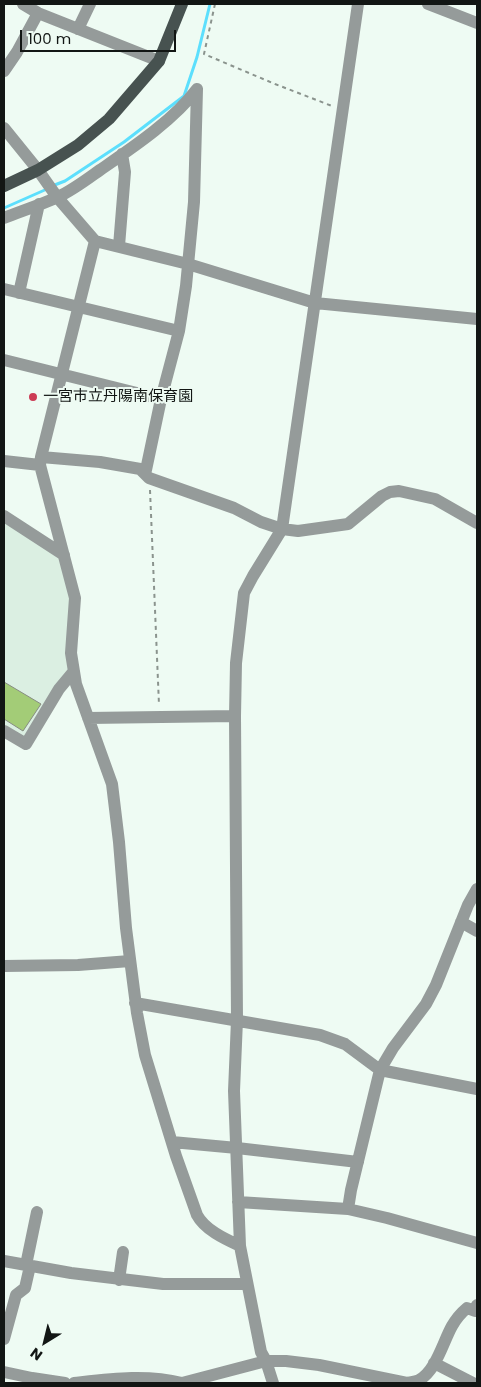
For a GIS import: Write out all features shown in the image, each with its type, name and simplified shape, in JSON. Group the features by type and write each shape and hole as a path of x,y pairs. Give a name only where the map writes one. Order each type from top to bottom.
{"main road":[{"path":"4,186 38,170 78,145 109,119 159,61 182,4"}],"street":[{"path":"23,4 38,13 159,61"},
{"path":"78,28 90,4"},
{"path":"273,1383 261,1352 240,1246 234,1091 237,1020 236,663 244,594 252,576 282,529 358,4"},
{"path":"428,4 477,22"},
{"path":"4,71 17,52 38,13"},
{"path":"4,218 40,204 53,192 70,190 122,154 182,107 198,89 194,202 186,286 179,332 161,399 145,473"},
{"path":"4,128 53,192 95,241 188,264 315,303 477,319"},
{"path":"120,246 125,172 122,154"},
{"path":"19,292 40,204"},
{"path":"95,241 41,461 75,598 71,653 76,684 112,784 130,961 145,1055 172,1142 201,1222 230,1242 240,1246"},
{"path":"4,289 179,332"},
{"path":"4,360 161,399"},
{"path":"4,461 100,462 145,473 282,529 298,531 348,524 382,496 390,492 399,491 436,500 477,523"},
{"path":"4,516 64,555"},
{"path":"4,731 26,744 59,689 74,670"},
{"path":"88,718 235,716"},
{"path":"348,1209 380,1070 393,1048 426,1004 436,985 468,905 477,889"},
{"path":"462,922 477,931"},
{"path":"4,966 78,965 130,961"},
{"path":"136,1003 320,1035 345,1044 380,1070 477,1089"},
{"path":"172,1142 358,1162"},
{"path":"238,1202 348,1209 396,1220 477,1243"},
{"path":"4,1339 16,1295 25,1288 37,1212"},
{"path":"119,1280 123,1252"},
{"path":"4,1261 119,1280 163,1284 247,1284"},
{"path":"74,1383 127,1377 170,1380 182,1383 266,1361 286,1361 319,1365 407,1382 418,1381 434,1363 460,1314 467,1308 475,1311 477,1305"},
{"path":"434,1363 473,1383"},
{"path":"4,1372 66,1383"}],"path":[{"path":"215,4 204,54 343,110"},
{"path":"145,473 160,717"}],"shaded area":[{"path":"4,520 59,557 71,603 70,669 25,738 4,725"}],"building":[{"path":"4,682 41,704 23,731 4,719"}],"waterway":[{"path":"52,186 65,181 124,142 184,96 197,57 210,4"},
{"path":"4,208 47,189"}],"place":[{"name":"一宮市立丹陽南保育園","path":"33,397"}]}
